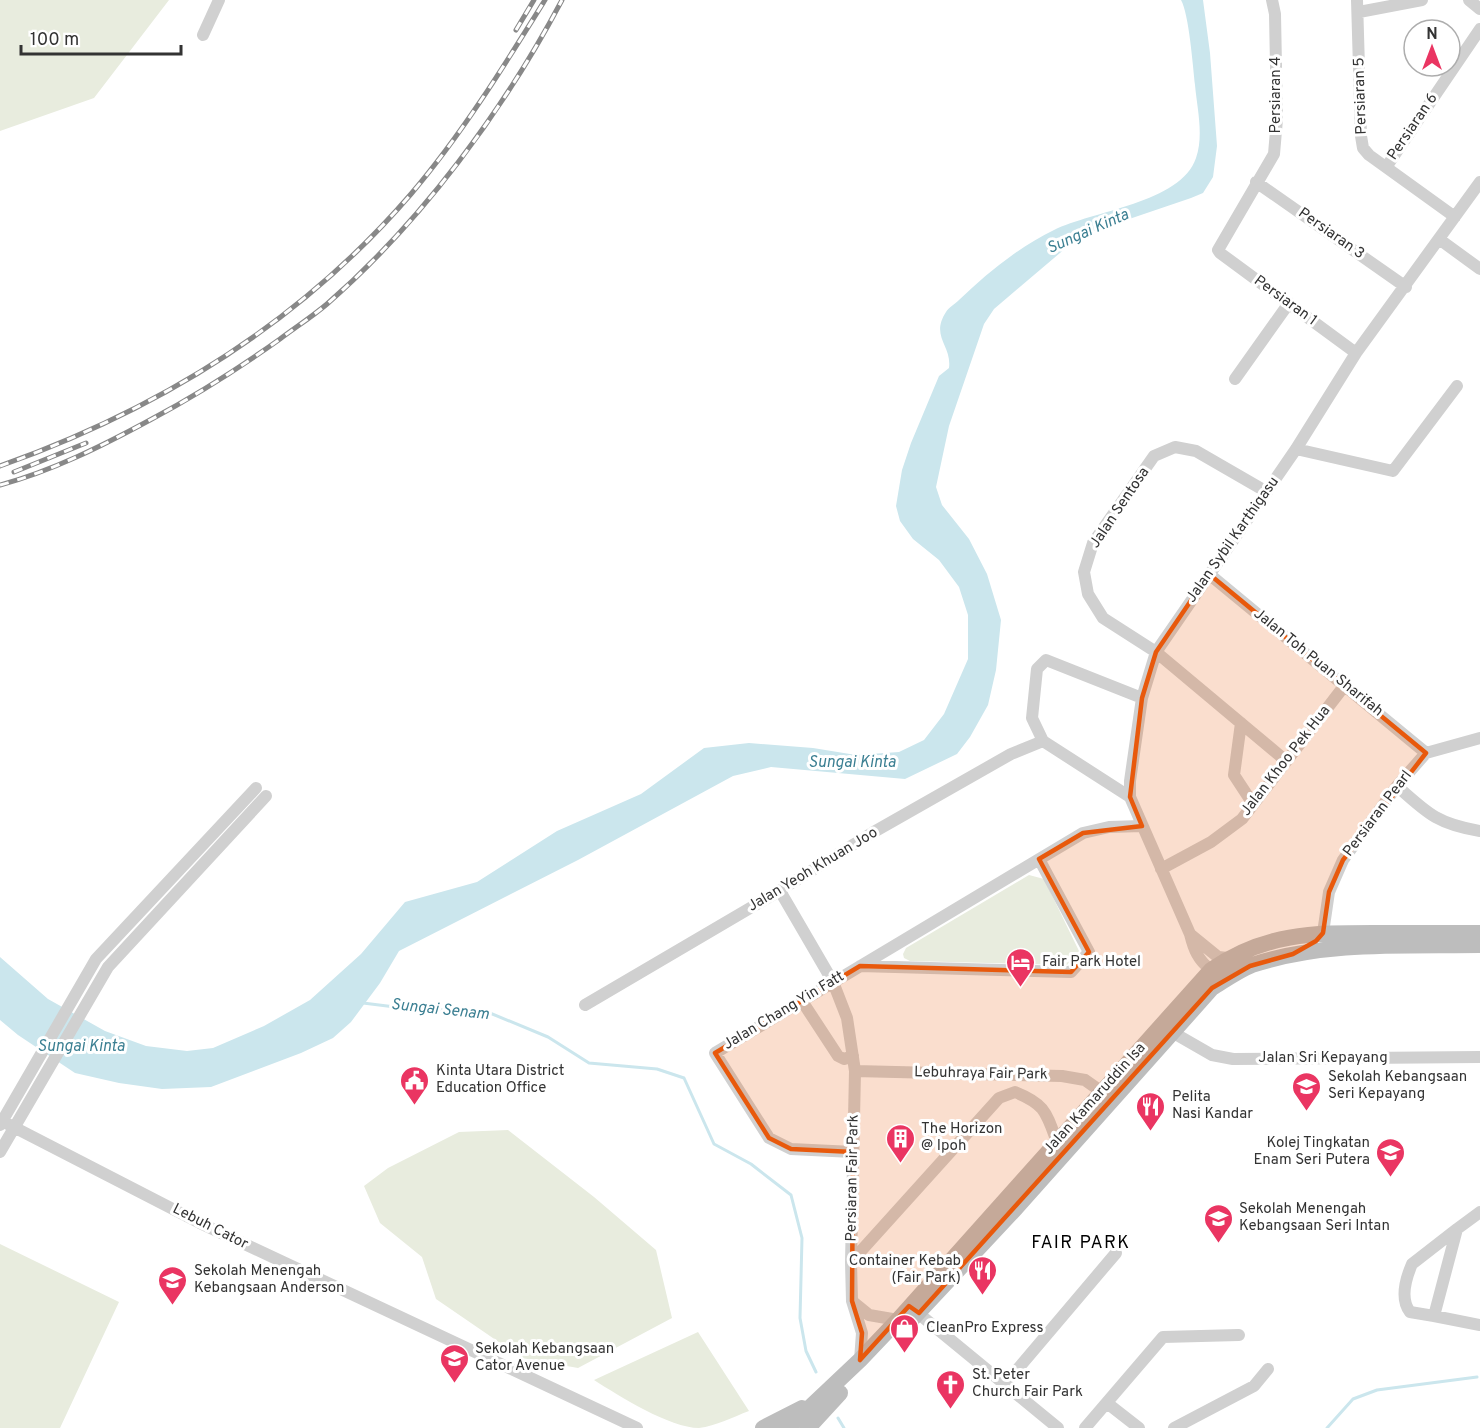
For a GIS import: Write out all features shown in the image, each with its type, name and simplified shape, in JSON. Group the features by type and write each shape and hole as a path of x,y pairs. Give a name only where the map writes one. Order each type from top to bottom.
{"main road":[{"name":"Jalan Kamaruddin Isa","path":"788,1428 824,1402 914,1310 1166,1028 1211,970 1228,958 1254,946 1293,936 1323,933 1480,933"},
{"path":"1293,954 1316,941 1323,933"},
{"name":"Jalan Kamaruddin Isa","path":"808,1428 824,1402 860,1360 898,1320 914,1310 1102,1092 1166,1028 1212,988 1250,966 1293,954 1323,950 1480,945"},
{"path":"1211,970 1222,971 1241,963 1250,966"},
{"path":"763,1428 824,1402"},
{"path":"818,1428 824,1402"}],"street":[{"path":"203,35 219,0"},
{"name":"Persiaran 4","path":"1219,247 1274,154 1276,44 1272,0"},
{"path":"1358,6 1422,0"},
{"path":"1469,0 1480,9"},
{"name":"Persiaran 5","path":"1358,6 1363,148 1369,155 1455,217"},
{"name":"Persiaran 6","path":"1386,166 1480,29"},
{"name":"Persiaran 3","path":"1256,182 1406,286"},
{"name":"Jalan Sybil Karthigasu","path":"1211,970 1200,961 1130,797 1130,781 1142,698 1156,652 1296,449 1356,353 1480,182"},
{"path":"1439,239 1480,269"},
{"name":"Persiaran 1","path":"1219,247 1220,253 1356,353"},
{"path":"1235,379 1289,303"},
{"path":"1296,449 1394,471 1457,386"},
{"name":"Jalan Sentosa","path":"1267,492 1196,451 1175,447 1154,456 1093,543 1084,572 1088,594 1103,618 1156,652 1286,760"},
{"name":"Jalan Toh Puan Sharifah","path":"1209,574 1426,753"},
{"path":"1130,797 1043,741 1032,718 1037,669 1046,660 1142,698"},
{"name":"Jalan Khoo Pek Hua","path":"1161,869 1210,842 1242,819 1345,685"},
{"path":"1241,723 1234,775 1253,804"},
{"path":"1426,753 1480,738"},
{"name":"Jalan Yeoh Khuan Joo","path":"585,1005 780,891 872,833 1011,753 1043,741"},
{"name":"Persiaran Pearl","path":"1323,933 1329,892 1343,860 1397,786 1426,753"},
{"path":"1397,786 1428,814 1441,822 1457,828 1480,831"},
{"path":"0,1152 5,1124 30,1073 96,959 261,792 108,967 44,1080 5,1124"},
{"name":"Jalan Chang Yin Fatt","path":"853,1152 791,1149 769,1138 715,1053 1083,833 1109,827 1142,826"},
{"name":"Jalan Chang Yin Fatt","path":"860,966 1071,972 1089,952 1039,859"},
{"name":"Persiaran Fair Park","path":"780,891 833,982 847,1018 855,1071 851,1262 852,1301 862,1333 860,1360"},
{"name":"Jalan Sybil Karthigasu","path":"1190,934 1218,957 1228,958"},
{"path":"802,1001 838,1056 844,1059 853,1056"},
{"name":"Jalan Sri Kepayang","path":"1166,1028 1212,1055 1233,1059 1480,1057"},
{"name":"Lebuhraya Fair Park","path":"855,1071 1062,1076 1085,1080 1102,1092"},
{"path":"851,1262 999,1098 1015,1092 1033,1100 1046,1114 1057,1142"},
{"name":"Lebuh Cator","path":"5,1124 221,1234 637,1428"},
{"path":"1480,1212 1412,1264 1404,1298 1410,1312 1480,1325"},
{"path":"1434,1316 1457,1229"},
{"path":"1005,1384 1116,1253"},
{"path":"852,1301 869,1315 898,1320"},
{"path":"914,1310 1058,1428"},
{"path":"1085,1428 1163,1336 1239,1335"},
{"path":"1174,1428 1254,1386 1268,1369"},
{"path":"1107,1403 1139,1428"}],"highlighted area":[{"path":"1209,574 1426,753 1343,860 1329,892 1323,933 1316,941 1293,954 1250,966 1212,988 919,1313 909,1306 860,1360 862,1333 852,1301 853,1152 791,1149 769,1138 715,1053 860,966 1071,972 1089,952 1039,859 1083,833 1142,826 1130,797 1142,698 1156,652"}],"shaded area":[{"path":"0,0 169,0 94,98 0,131"},
{"path":"1029,875 1044,879 1079,951 1067,965 910,961 904,958 906,948"},
{"path":"508,1130 594,1197 656,1250 672,1318 578,1368 522,1358 436,1299 422,1257 380,1223 364,1186 388,1168 459,1132"},
{"path":"0,1244 119,1302 60,1428 0,1428"},
{"path":"698,1332 749,1411 712,1425 699,1428 687,1427 645,1410 594,1380"}],"water":[{"name":"Sungai Kinta","path":"1181,0 1203,0 1210,53 1217,146 1213,177 1203,193 1091,232 1067,247 994,309 984,324 949,426 936,487 942,505 969,539 987,574 1001,620 996,670 988,705 970,737 957,754 905,779 771,767 733,776 578,860 399,951 380,983 351,1022 333,1038 301,1053 211,1087 162,1089 119,1083 75,1073 18,1035 0,1020 0,957 48,999 105,1031 146,1046 187,1051 213,1048 264,1026 310,1000 361,954 405,902 477,882 557,831 641,794 704,748 749,743 813,748 856,755 899,752 924,740 944,714 968,659 968,615 959,587 939,560 913,539 900,521 896,506 902,470 911,443 939,376 949,368 948,353 941,335 942,321 948,309 1004,261 1028,244 1070,223 1154,196 1173,186 1187,173 1196,158 1200,131 1190,41"}],"waterway":[{"name":"Sungai Senam","path":"363,1003 411,1009 485,1011 548,1037 589,1063 657,1069 684,1078 714,1144 751,1164 791,1195 802,1238 800,1318 806,1351 816,1372"},
{"name":"Sungai Senam","path":"1327,1428 1353,1399 1377,1390 1477,1377"},
{"name":"Sungai Senam","path":"838,1418 844,1428"}],"railway":[{"path":"516,30 534,0"},
{"path":"0,466 115,418 170,389 224,357 274,322 323,283 368,240 430,171 482,99 545,0"},
{"path":"0,485 39,473 76,457 167,411 248,361 327,304 395,237 458,162 514,82 562,0"},
{"path":"14,472 86,443"}],"place":[{"name":"Fair Park Hotel","path":"1021,988"},
{"name":"Kinta Utara District Education Office","path":"415,1106"},
{"name":"Sekolah Kebangsaan Seri Kepayang","path":"1307,1112"},
{"name":"Pelita Nasi Kandar","path":"1151,1132"},
{"name":"The Horizon @ Ipoh","path":"900,1164"},
{"name":"Kolej Tingkatan Enam Seri Putera","path":"1391,1178"},
{"name":"Sekolah Menengah Kebangsaan Seri Intan","path":"1218,1244"},
{"name":"Container Kebab (Fair Park)","path":"982,1296"},
{"name":"Sekolah Menengah Kebangsaan Anderson","path":"173,1306"},
{"name":"CleanPro Express","path":"905,1354"},
{"name":"Sekolah Kebangsaan Cator Avenue","path":"454,1384"},
{"name":"St. Peter Church Fair Park","path":"951,1410"}],"district":[{"name":"FAIR PARK","path":"1081,1243"}]}
